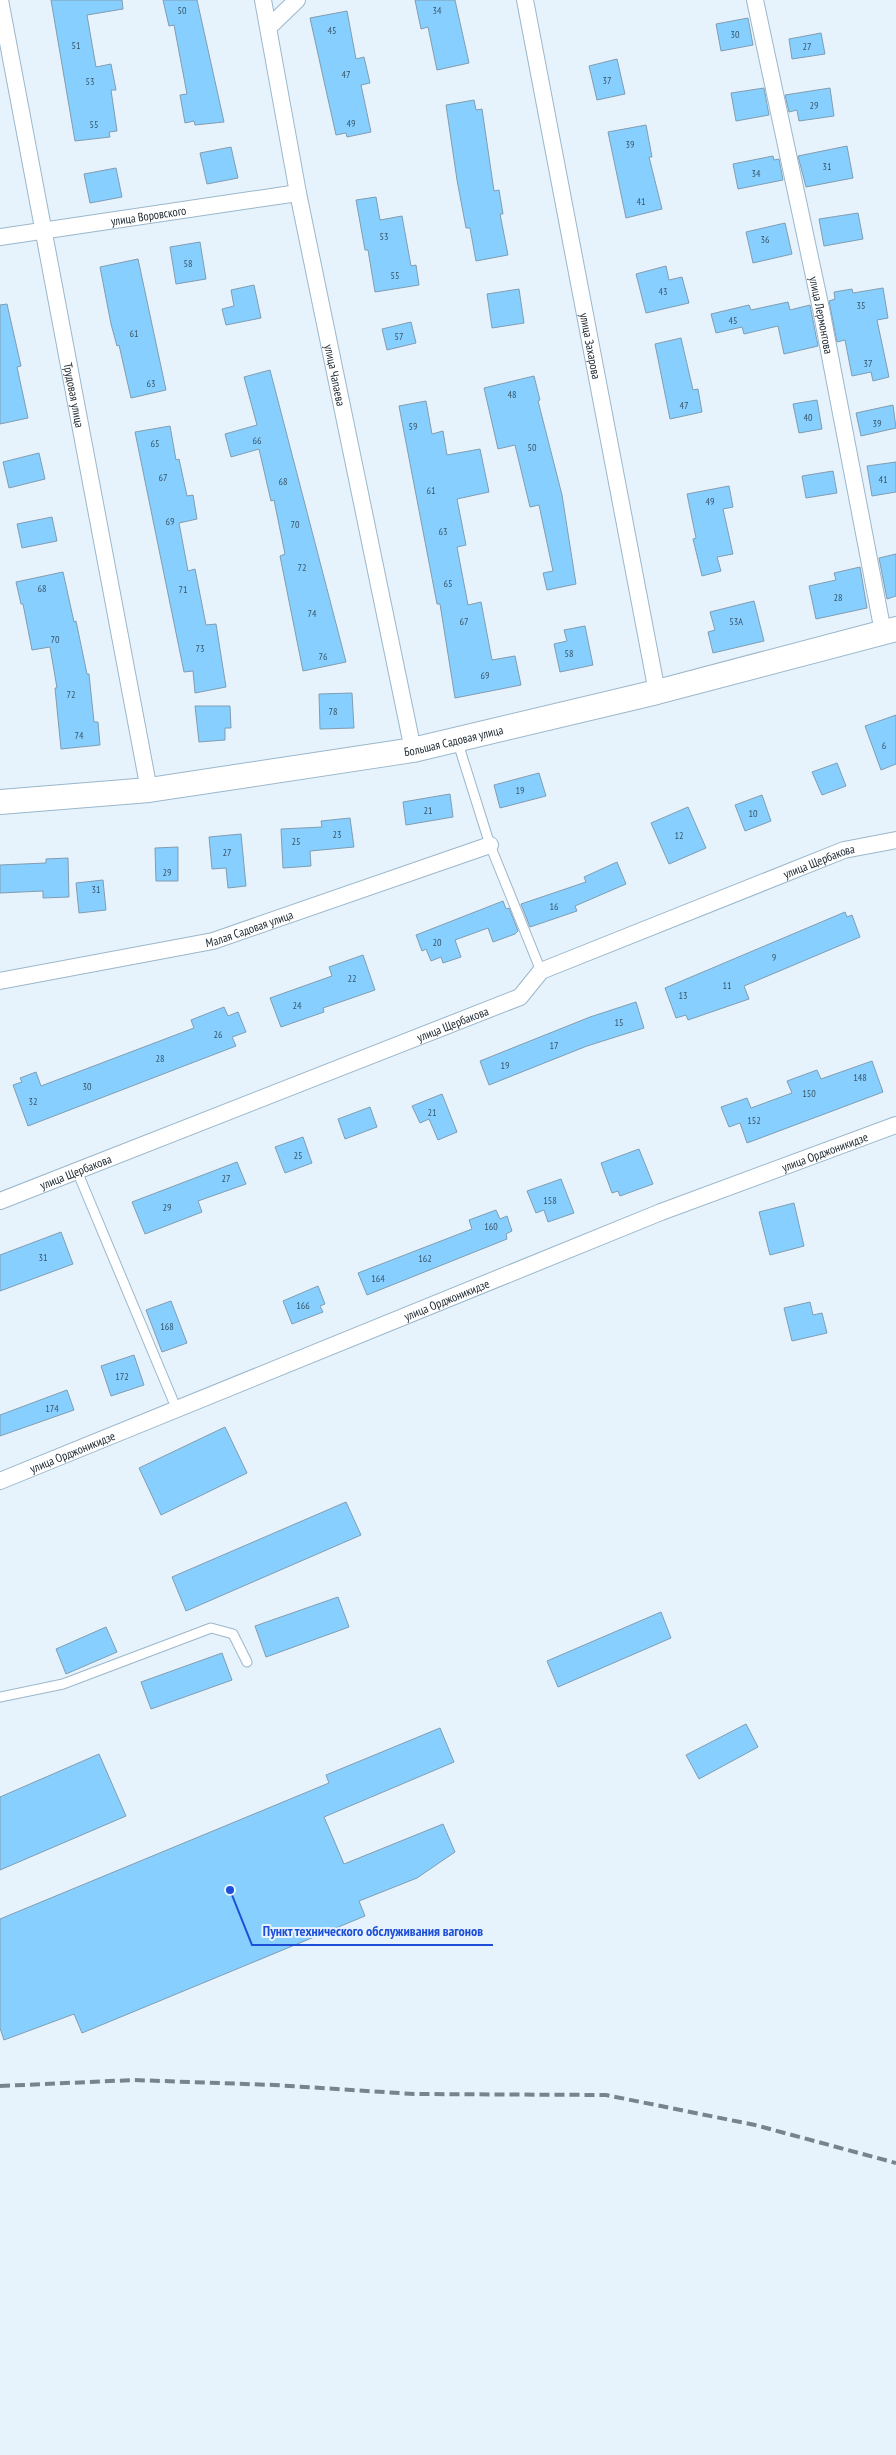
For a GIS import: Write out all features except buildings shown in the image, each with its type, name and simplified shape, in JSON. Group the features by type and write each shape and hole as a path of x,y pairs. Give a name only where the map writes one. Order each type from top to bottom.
{"main road":[{"name":"Большая Садовая улица","path":"0,802 149,790 413,750 657,692 890,631"}],"street":[{"name":"Трудовая улица","path":"0,0 149,790"},
{"name":"улица Чапаева","path":"263,0 298,193 413,750"},
{"path":"269,27 297,0"},
{"name":"улица Захарова","path":"526,0 657,692"},
{"name":"улица Лермонтова","path":"755,0 890,631"},
{"name":"улица Воровского","path":"0,237 298,193"},
{"name":"улица Щербакова","path":"0,1201 520,996 541,971 844,850 896,840"},
{"name":"Малая Садовая улица","path":"0,981 213,941 490,845"},
{"name":"улица Орджоникидзе","path":"0,1481 661,1212 896,1125"}],"lane":[{"path":"456,740 490,845 541,971"},
{"path":"77,1171 177,1410"},
{"path":"0,1698 63,1684 211,1628 233,1634 247,1662"}],"railway":[{"path":"0,2086 134,2080 274,2085 414,2094 606,2095 755,2125 896,2163"}],"place":[{"name":"Пункт технического обслуживания вагонов","path":"230,1890"}]}
